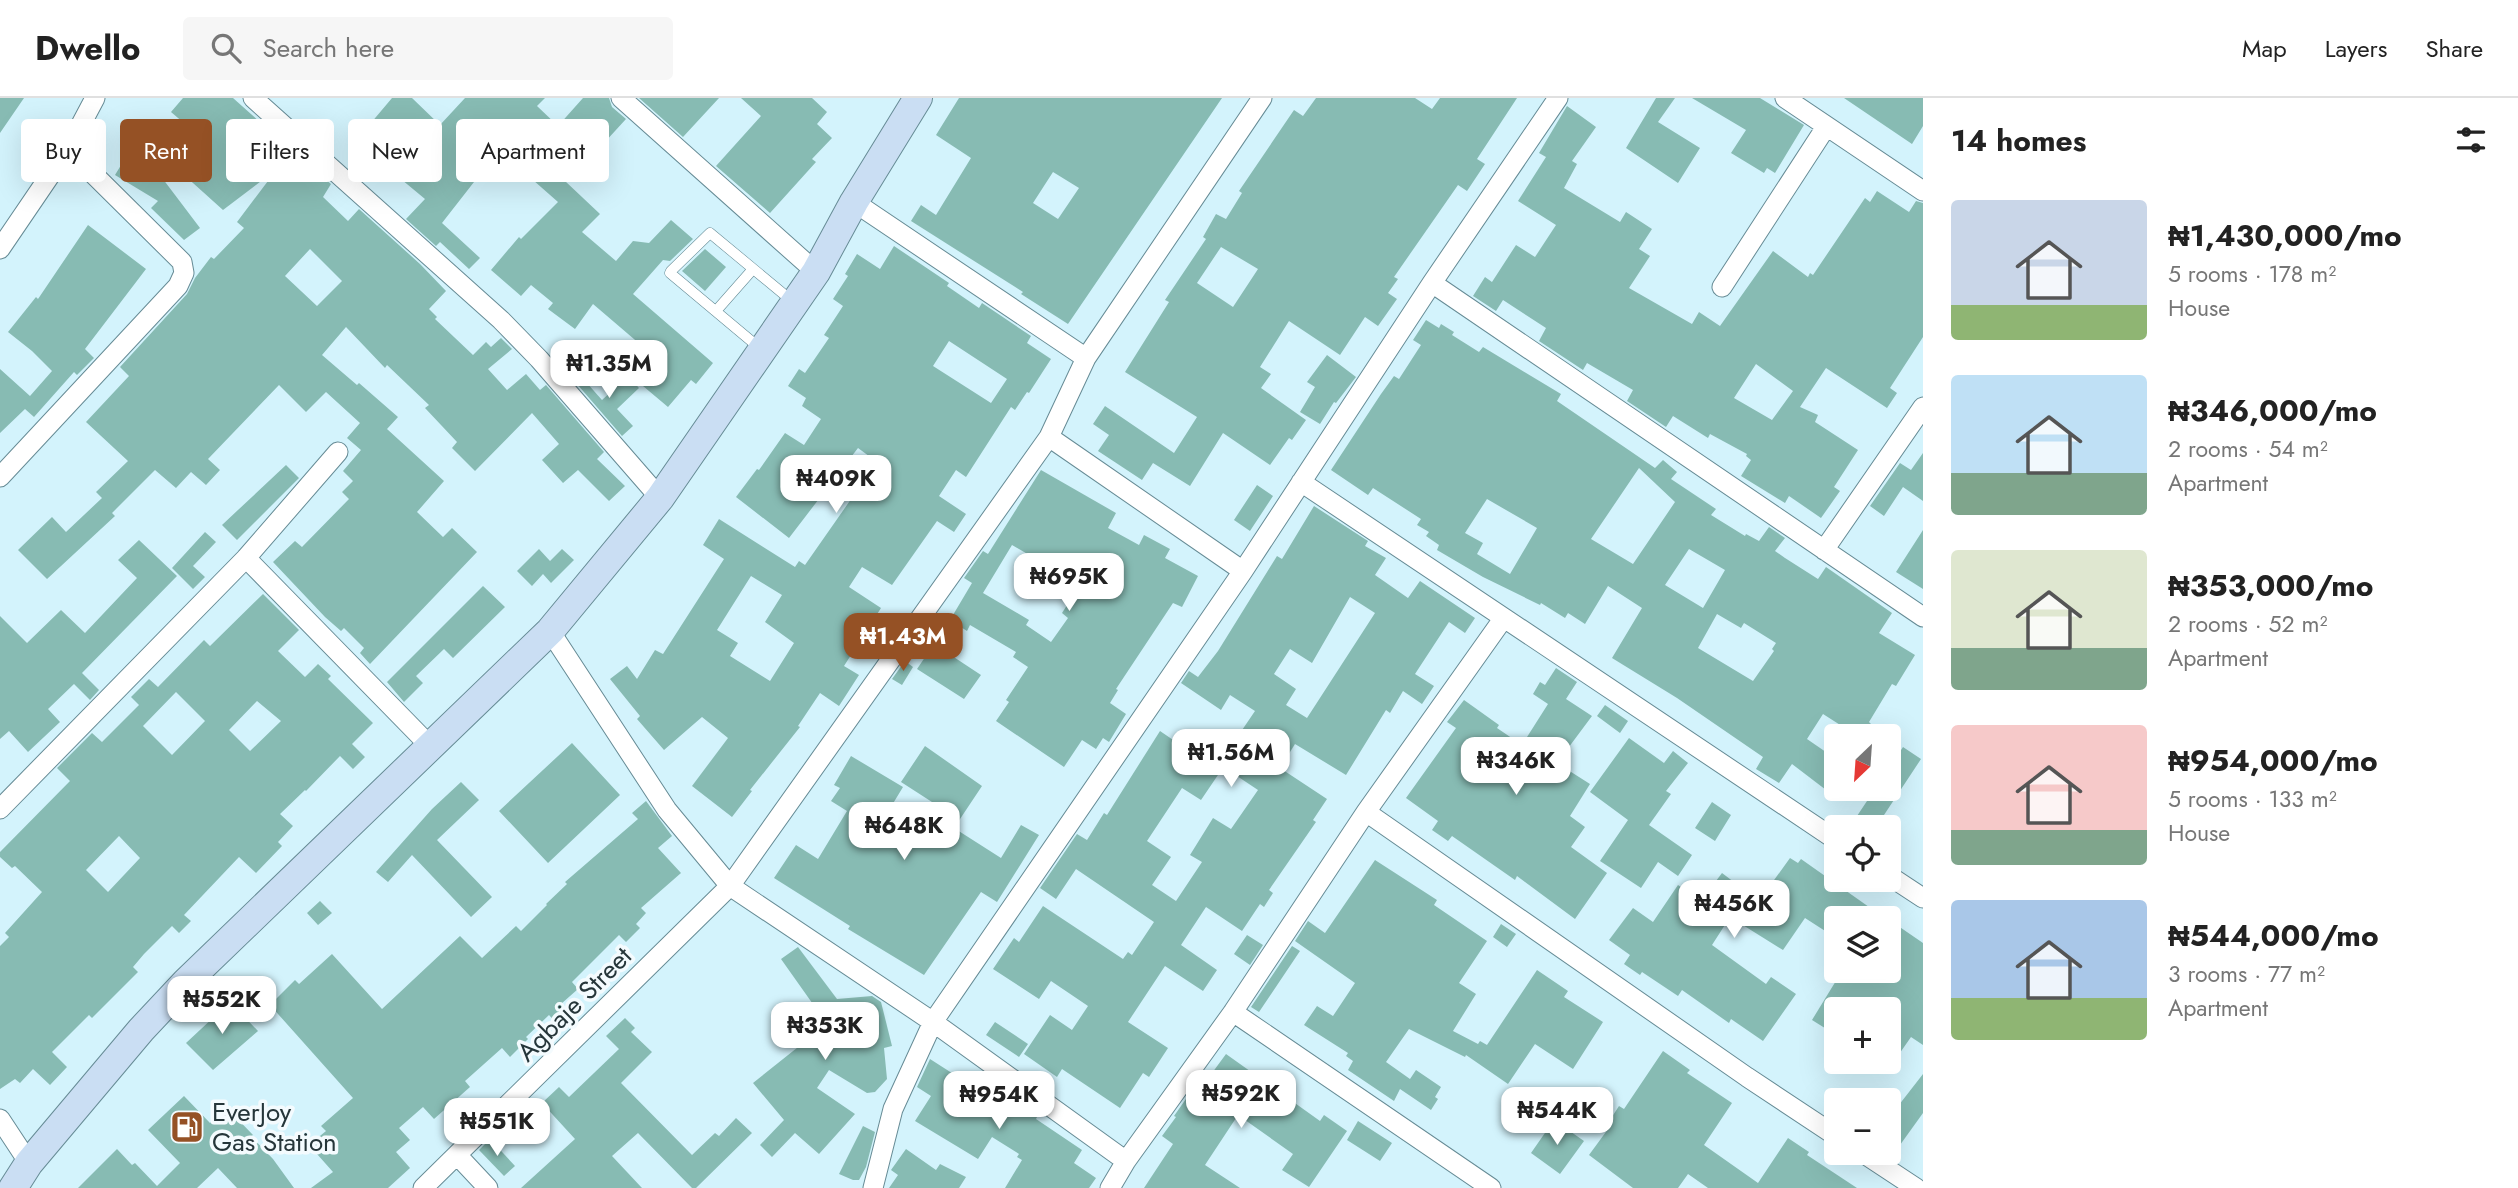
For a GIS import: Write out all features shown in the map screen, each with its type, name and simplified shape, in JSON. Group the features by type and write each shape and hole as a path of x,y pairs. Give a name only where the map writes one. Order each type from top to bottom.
{"main road":[{"path":"13,1188 29,1163 141,1030 186,982 550,631 660,498 816,272 918,98"}],"street":[{"path":"84,119 95,98"},
{"path":"253,98 501,320 540,359 660,498"},
{"path":"621,98 816,272"},
{"name":"Agbaje Street","path":"423,1188 730,886 1049,438 1086,358 1262,98"},
{"path":"873,1188 893,1108 933,1022 1243,571 1432,283 1558,98"},
{"path":"1785,98 1923,191"},
{"path":"1722,287 1826,127"},
{"path":"0,249 46,182"},
{"path":"0,477 178,286 184,273 182,262 101,182"},
{"path":"855,202 1086,358"},
{"path":"1432,283 1923,617"},
{"path":"1824,550 1923,407"},
{"path":"1049,438 1243,571"},
{"path":"0,809 246,558 338,452"},
{"path":"1301,482 1824,832"},
{"path":"246,558 430,746"},
{"path":"1110,1188 1126,1161 1233,1012 1366,811 1503,619"},
{"path":"550,631 667,810 730,886 933,1022 1126,1161"},
{"path":"1366,811 1824,1128"},
{"path":"1901,884 1923,898"},
{"path":"1233,1012 1491,1188"},
{"path":"0,1119 29,1163"},
{"path":"458,1156 488,1188"},
{"path":"1881,1165 1916,1188"}],"lane":[{"path":"762,350 670,274 671,271 709,233 793,303"},
{"path":"716,311 753,269"}],"building":[{"path":"0,98 24,98 0,133"},
{"path":"183,98 233,98 257,119 226,119 226,182 260,182 223,210 192,182 212,182 212,119 179,119 171,112"},
{"path":"392,98 412,98 434,119 374,119"},
{"path":"465,98 545,98 537,106 551,119 456,119 456,182 474,182 442,223 480,258 469,269 440,242 436,246 406,219 425,199 405,182 442,182 442,123"},
{"path":"583,98 609,98 612,107 626,119 609,138 609,119 564,119"},
{"path":"639,98 719,98 683,137"},
{"path":"741,98 812,98 827,112 817,124 832,138 812,159 816,162 770,213 716,166 761,116"},
{"path":"959,98 1222,98 1068,324 911,221 921,205 936,215 971,158 936,135","holes":["1053,172 1079,188 1058,219 1033,203"]},
{"path":"1316,98 1415,98 1432,109 1440,98 1517,98 1477,159 1485,164 1467,191 1458,185 1394,277 1398,279 1388,293 1397,299 1378,326 1365,317 1340,355 1289,321 1260,367 1271,374 1261,388 1306,420 1270,465 1223,433 1190,486 1153,463 1142,480 1098,451 1109,435 1093,424 1105,406 1174,453 1197,417 1125,372 1169,302 1165,300 1206,239 1203,237 1216,214 1226,219 1242,193 1239,191 1294,110 1303,116","holes":["1221,247 1258,269 1233,307 1197,283"]},
{"path":"1656,98 1675,98 1658,122 1700,148 1678,183 1626,148"},
{"path":"1692,98 1760,98 1804,125 1775,173 1767,168 1764,173 1731,153 1746,130"},
{"path":"1844,98 1923,98 1923,126 1912,144"},
{"path":"1567,106 1596,127 1572,161 1577,164 1564,188 1620,222 1626,212 1652,229 1639,249 1650,256 1629,288 1692,324 1699,312 1720,326 1773,251 1808,277 1810,273 1813,275 1865,198 1870,202 1877,191 1909,212 1916,201 1923,203 1923,337 1890,388 1897,393 1887,408 1826,368 1800,407 1818,415 1815,422 1858,450 1834,487 1840,491 1821,518 1789,496 1785,503 1741,476 1751,460 1747,454 1710,434 1708,438 1673,416 1666,427 1627,401 1633,390 1587,363 1583,370 1539,341 1546,328 1503,300 1496,311 1473,296 1485,277 1492,282 1516,245 1535,257 1556,225 1518,201 1546,157 1539,153","holes":["1756,364 1793,391 1772,420 1734,398"]},
{"path":"127,182 165,182 200,228 184,240 151,208 158,201"},
{"path":"267,182 329,182 331,184 323,197 348,221 359,209 446,291 429,309 437,317 435,319 473,355 486,342 491,347 501,338 512,349 488,369 507,390 526,374 540,390 546,385 604,452 597,459 625,486 609,501 578,470 563,483 542,460 559,444 532,413 475,471 452,448 457,442 425,408 429,405 387,365 385,368 346,327 322,355 398,417 387,429 444,481 417,512 443,537 452,528 477,552 370,664 360,653 364,648 344,628 341,631 325,617 273,562 295,541 302,547 349,499 342,492 353,481 343,471 361,450 347,438 360,423 326,392 306,412 279,385 208,459 220,470 206,485 191,472 176,488 155,470 112,513 115,516 47,579 18,550 52,517 66,532 102,498 96,492 128,461 86,422 129,376 120,367 187,294 211,257 214,259 244,228 237,222","holes":["310,249 342,281 317,306 285,276"]},
{"path":"535,182 566,182 600,214 582,232 616,261 633,241 649,243 671,220 693,239 670,261 663,260 633,294 713,363 696,384 691,380 668,407 643,386 662,363 593,304 575,329 548,309 553,303 531,285 521,296 491,270 519,237 521,239 558,202"},
{"path":"88,225 146,269 85,349 94,358 77,375 74,372 34,417 25,409 0,433 0,369 30,396 52,371 8,332 36,297 38,299"},
{"path":"894,246 949,283 947,286 979,308 982,303 1031,336 1027,343 1051,359 1015,410 1011,407 966,477 956,470 939,496 966,514 954,532 937,521 892,585 862,567 849,587 881,608 844,666 859,675 839,706 820,693 798,726 800,727 732,817 692,786 728,738 702,717 664,750 637,719 640,716 610,679 627,666 637,679 655,650 663,654 724,559 703,545 719,519 795,567 799,561 805,565 877,462 858,448 789,538 736,497 785,433 804,445 821,419 802,406 806,398 788,386 799,369 805,373 829,338 824,335 843,306 833,299 848,276 845,274 857,254 880,269","holes":["949,341 1007,379 991,403 933,366","751,576 782,595 765,622 794,643 770,681 730,656 738,643 717,630"]},
{"path":"705,249 726,267 705,291 682,271"},
{"path":"1426,320 1439,328 1441,324 1454,332 1452,335 1479,352 1483,347 1561,394 1557,401 1655,468 1663,460 1677,472 1671,479 1716,509 1711,515 1745,536 1746,534 1759,541 1769,527 1785,538 1775,551 1785,558 1818,579 1826,567 1892,613 1879,633 1915,655 1896,686 1892,684 1869,722 1871,724 1839,724 1823,714 1807,739 1824,751 1824,788 1792,764 1779,783 1756,769 1763,757 1677,698 1612,658 1642,608 1608,586 1585,624 1568,613 1565,618 1541,603 1540,605 1483,577 1437,550 1439,545 1426,536 1429,532 1417,525 1421,519 1373,488 1368,495 1331,470 1381,394 1394,376 1399,379 1421,345 1413,340","holes":["1639,468 1675,502 1633,564 1591,539","1487,499 1537,528 1510,574 1477,554 1483,543 1465,533","1689,549 1725,570 1703,608 1665,585","1717,614 1741,628 1744,623 1776,643 1772,649 1774,651 1753,681 1698,648"]},
{"path":"1327,355 1356,377 1336,403 1334,402 1320,424 1300,412 1315,387 1307,382"},
{"path":"570,364 602,400 628,376 639,388 617,409 633,426 622,436 564,369"},
{"path":"1923,453 1923,501 1903,487 1884,516 1870,506 1900,463 1911,470"},
{"path":"286,465 299,478 237,540 222,525"},
{"path":"1041,470 1116,513 1108,528 1139,545 1144,535 1170,549 1165,558 1198,576 1182,607 1173,603 1116,689 1118,690 1110,703 1126,714 1109,742 1103,738 1096,749 1082,740 1064,767 996,721 1009,702 1006,700 1028,667 1013,657 1016,652 970,625 967,631 950,620 972,583 964,578 983,551 988,554","holes":["1012,545 1080,585 1062,613 1068,618 1051,642 1026,625 1029,620 983,593"]},
{"path":"1257,485 1273,496 1250,531 1234,520"},
{"path":"1314,506 1368,541 1365,546 1386,558 1375,575 1408,598 1420,581 1475,618 1465,633 1449,622 1415,674 1434,686 1422,704 1403,691 1390,713 1386,710 1346,775 1295,744 1280,768 1327,799 1313,820 1316,822 1269,890 1273,893 1264,907 1260,904 1242,931 1206,907 1181,945 1217,970 1203,991 1165,966 1128,1022 1168,1048 1149,1077 1143,1073 1120,1108 1062,1069 1057,1077 1024,1054 1050,1015 1072,1030 1088,1006 1051,981 1039,999 993,969 1014,938 1019,942 1043,906 1123,959 1128,952 1132,955 1154,922 1076,869 1056,899 1040,888 1077,834 1087,840 1104,813 1107,815 1160,731 1220,772 1201,800 1182,788 1147,841 1171,857 1152,885 1176,901 1202,862 1190,855 1213,818 1231,829 1258,790 1219,764 1255,711 1230,695 1221,710 1181,683 1189,671 1198,677 1218,651 1277,556 1282,559","holes":["1350,597 1375,613 1307,718 1286,705 1296,689 1274,674 1290,649 1312,663"]},
{"path":"1923,530 1923,589 1896,572"},
{"path":"205,532 216,542 193,566 205,577 193,589 172,568"},
{"path":"139,540 177,576 82,673 99,690 90,700 74,684 48,709 60,722 28,752 9,731 0,739 0,616 27,643 61,610 85,633 137,578 118,560"},
{"path":"539,549 550,561 562,549 574,560 551,583 543,574 532,586 517,571"},
{"path":"483,586 505,607 453,658 444,649 416,676 423,683 404,702 387,682"},
{"path":"263,594 299,630 278,651 305,677 318,664 331,676 328,679 373,723 352,744 365,757 353,769 340,756 280,814 293,826 278,842 282,846 256,873 239,857 184,915 191,921 179,933 172,926 144,954 133,967 138,972 92,1018 89,1015 52,1052 67,1067 50,1085 33,1069 20,1083 15,1079 0,1089 0,946 9,937 5,933 42,892 15,866 12,868 0,857 0,852 70,781 57,768 92,733 102,742 139,705 131,697 149,679 158,687 204,640 210,646","holes":["176,692 205,721 172,755 143,726","257,701 281,721 250,751 229,730","119,836 140,858 108,892 86,870"]},
{"path":"934,644 981,675 964,699 917,669"},
{"path":"905,661 913,667 902,685 892,679"},
{"path":"1556,668 1577,682 1566,699 1592,716 1557,763 1590,784 1570,816 1585,827 1571,847 1607,873 1575,919 1517,876 1515,880 1452,836 1448,841 1432,830 1438,821 1406,798 1456,728 1447,722 1464,700 1522,745 1548,704 1533,694 1540,682 1545,685"},
{"path":"1605,705 1628,721 1620,733 1597,716"},
{"path":"1629,738 1664,763 1673,751 1688,763 1666,791 1671,794 1649,825 1692,855 1678,876 1658,862 1641,888 1600,861 1628,820 1590,792"},
{"path":"572,743 620,795 548,863 499,811"},
{"path":"925,746 982,786 954,828 1001,858 1021,825 1039,835 997,902 981,892 924,975 848,929 850,926 774,878 796,845 818,859 847,811 831,801 840,788 834,785 851,756 903,787 883,820 909,837 932,802 901,782"},
{"path":"1903,747 1921,759 1901,789"},
{"path":"461,782 479,800 437,840 492,897 471,917 412,855 388,882 376,872 432,809"},
{"path":"646,801 672,836 658,848 681,873 641,908 646,913 636,924 640,928 626,942 619,935 572,982 578,989 561,1004 571,1014 559,1026 549,1015 510,1057 502,1048 465,1081 470,1087 434,1119 423,1107 399,1128 410,1140 396,1152 410,1168 388,1188 311,1188 333,1172 309,1145 326,1131 321,1126 353,1098 270,1005 295,980 299,984 332,954 382,1009 460,936 482,958 516,926 521,931 567,884 565,882 638,819 632,813"},
{"path":"1712,802 1731,815 1715,841 1695,828"},
{"path":"1866,802 1893,802 1884,815 1858,815"},
{"path":"1790,858 1798,863 1801,859 1824,875 1824,892 1848,892 1868,906 1824,906 1824,930 1805,918 1783,950 1730,917 1712,945 1766,984 1771,977 1796,994 1763,1041 1731,1019 1729,1023 1682,990 1678,996 1642,972 1640,975 1624,964 1630,955 1609,940 1633,908 1653,922 1678,885 1701,901 1722,873 1759,901"},
{"path":"1375,860 1437,900 1434,905 1487,941 1459,983 1476,994 1453,1031 1478,1044 1480,1041 1487,1045 1537,970 1568,991 1564,997 1603,1022 1573,1069 1535,1044 1508,1084 1466,1055 1465,1057 1409,1029 1386,1062 1410,1079 1416,1070 1441,1087 1431,1110 1400,1089 1394,1101 1348,1070 1353,1061 1346,1056 1348,1053 1304,1025 1317,1006 1333,1016 1355,983 1295,941 1308,921 1325,933"},
{"path":"320,901 332,913 318,925 307,913"},
{"path":"1501,924 1516,934 1507,947 1493,937"},
{"path":"1901,928 1923,943 1923,1045 1911,1037 1901,1051 1901,997 1826,997 1835,983 1901,983"},
{"path":"1247,935 1263,945 1250,965 1234,954"},
{"path":"1292,946 1300,951 1259,1012 1251,1007"},
{"path":"798,947 837,999 872,996 881,1002 892,1046 884,1048 887,1079 875,1092 867,1093 829,1070 817,1088 855,1114 819,1154 795,1133 772,1157 760,1145 784,1120 753,1083 827,1024 781,959"},
{"path":"1824,1000 1824,1028 1812,1020"},
{"path":"230,1002 258,1031 213,1070 186,1043"},
{"path":"625,1018 635,1028 631,1032 652,1052 621,1083 692,1155 715,1133 719,1136 736,1118 752,1133 696,1188 692,1188 638,1133 612,1156 642,1188 521,1188 575,1139 542,1103 559,1087 569,1097 619,1049 606,1036"},
{"path":"995,1022 1028,1044 1019,1057 986,1035"},
{"path":"1663,1051 1690,1070 1687,1073 1732,1103 1704,1145 1758,1183 1788,1138 1809,1152 1807,1155 1857,1188 1708,1188 1688,1174 1678,1188 1633,1188 1589,1155 1611,1125 1608,1123 1619,1106 1624,1109"},
{"path":"1226,1054 1320,1121 1324,1115 1347,1131 1309,1187 1282,1170 1293,1154 1238,1115 1205,1165 1240,1188 1144,1188 1173,1144 1162,1136 1176,1117 1174,1116 1188,1096 1193,1099"},
{"path":"930,1059 983,1093 988,1086 1017,1106 1019,1103 1038,1115 1036,1119 1082,1150 1074,1163 1096,1178 1089,1188 1005,1188 1022,1160 1017,1157 1019,1154 992,1137 978,1159 915,1121 931,1096 917,1087"},
{"path":"1923,1074 1923,1113 1901,1144 1901,1102"},
{"path":"184,1096 210,1123 227,1108 253,1135 251,1136 273,1159 294,1188 237,1188 218,1168 197,1188 78,1188 117,1149 157,1186 180,1163 148,1130"},
{"path":"1554,1120 1584,1141 1560,1174 1531,1153"},
{"path":"1358,1121 1392,1143 1380,1161 1347,1140"},
{"path":"863,1126 875,1132 866,1167 859,1180 853,1180 839,1174"},
{"path":"490,1139 515,1166 504,1176 479,1150"},
{"path":"906,1149 936,1170 940,1164 966,1177 959,1188 889,1188 898,1175 891,1170"}],"place":[{"name":"EverJoy Gas Station","path":"187,1127"}]}
